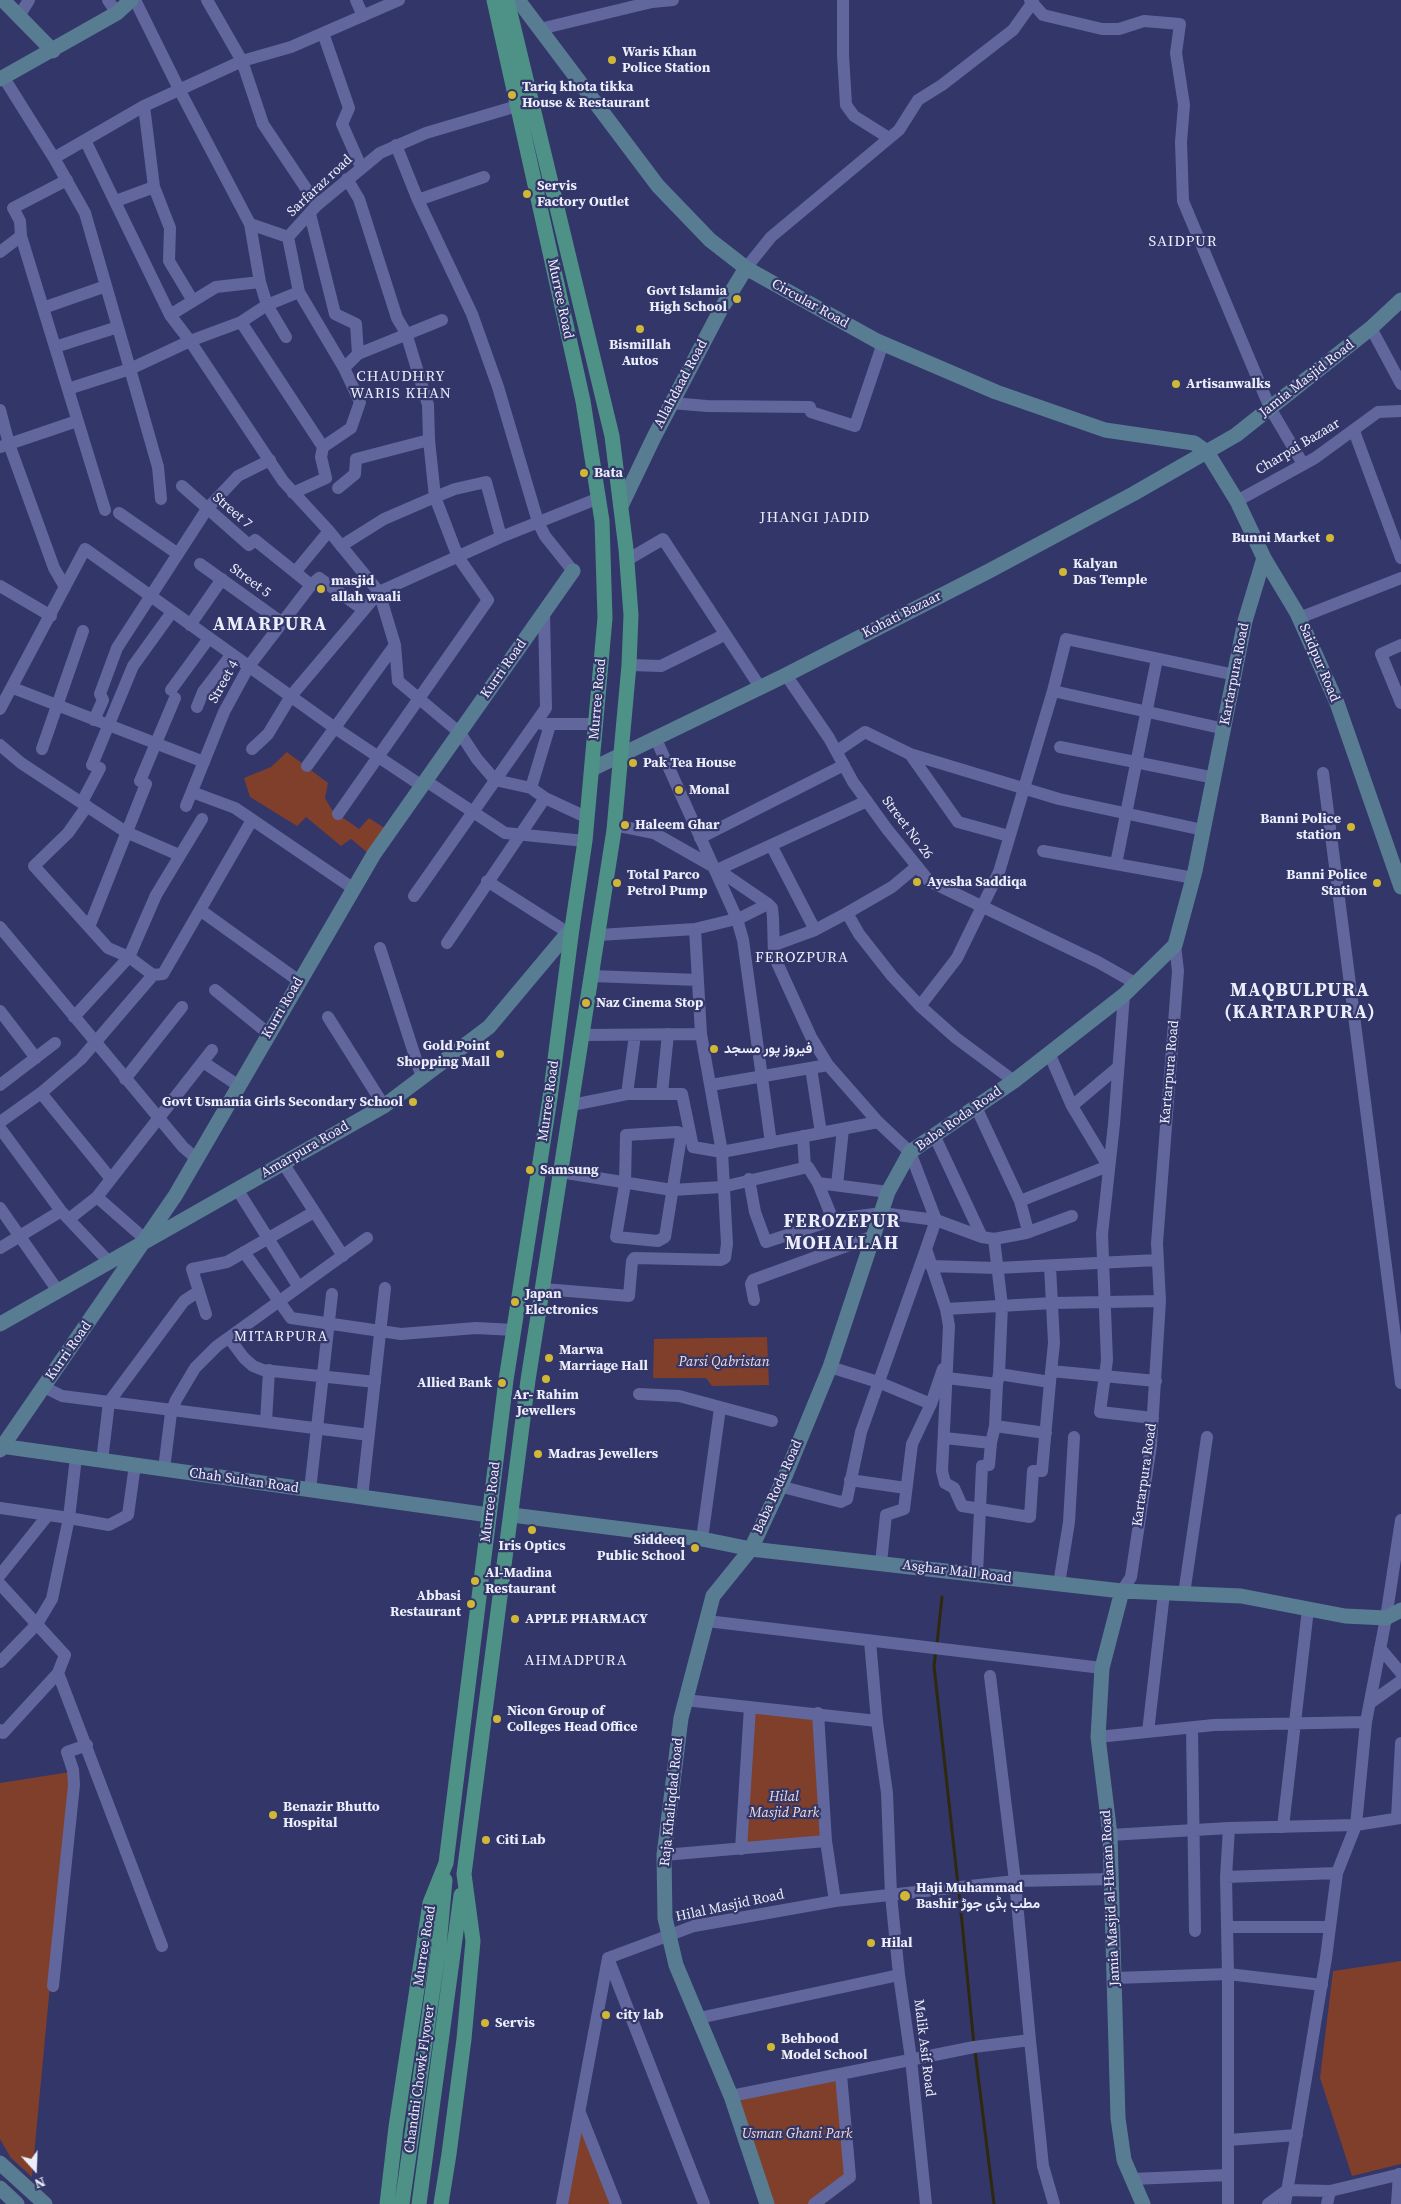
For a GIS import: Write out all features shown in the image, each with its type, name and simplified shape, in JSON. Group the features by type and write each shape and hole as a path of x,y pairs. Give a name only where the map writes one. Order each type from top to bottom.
{"main road":[{"name":"Murree Road","path":"387,2204 396,2127 430,1903 446,1864 514,1330 550,1098 569,930 585,842 605,618 602,521 582,401 494,0"},
{"name":"Murree Road","path":"441,2204 462,2049 473,1941 464,1874 528,1380 544,1289 560,1172 583,1035 614,825 623,752 630,665 631,614 627,560 622,504 612,436 507,0"},
{"name":"Chandni Chowk Flyover","path":"402,2204 439,1946 446,1864"},
{"name":"Chandni Chowk Flyover","path":"419,2204 464,1874"}],"street":[{"path":"3,0 53,50"},
{"path":"18,16 29,0"},
{"path":"161,499 158,467 85,213 54,158 2,78 53,50 113,6 133,0 250,224 260,282 267,305 286,336"},
{"path":"207,0 242,61 263,124 314,210 335,314 356,324 358,354"},
{"path":"356,0 363,16"},
{"path":"54,158 144,106 242,61 291,47 399,0"},
{"name":"Circular Road","path":"518,0 658,186 710,240 746,268 883,343 996,392 1098,428 1194,443 1207,452"},
{"path":"540,29 652,2 673,0"},
{"path":"843,0 843,55 846,105 854,116 888,138"},
{"path":"746,268 771,237 904,124 918,100 1013,30 1031,1 1044,15 1066,22 1102,29 1119,29 1144,21 1180,24 1176,53 1184,105 1181,142 1184,201 1270,408 1303,464"},
{"path":"323,33 349,108 342,124 361,167"},
{"path":"144,106 154,187 170,228 169,261 193,301"},
{"name":"Sarfaraz road","path":"323,447 351,428 360,402 344,368 299,292 288,237 347,179 380,153 426,133 517,106"},
{"path":"85,140 170,315 190,340 293,493 329,531 379,592 395,645 398,681 460,733 476,759 495,780 531,788 546,798 588,818"},
{"path":"396,145 418,200 472,314 498,388 538,522 546,536 573,571"},
{"path":"418,200 484,177"},
{"path":"338,814 488,600 458,557 435,497 429,440 428,405 406,333 397,318 359,199 347,179"},
{"path":"67,180 14,207 20,221 21,236 105,510"},
{"path":"116,201 154,187"},
{"path":"250,224 288,237"},
{"path":"0,252 21,236"},
{"name":"Allahdaad Road","path":"622,504 671,403 721,309 746,268"},
{"path":"170,315 216,287 260,282"},
{"path":"43,308 106,286"},
{"path":"68,389 130,369 190,340 241,322 267,305 299,292"},
{"name":"Jamia Masjid Road","path":"1207,452 1236,435 1371,328 1401,300"},
{"path":"344,368 358,354 442,320"},
{"path":"241,322 323,447 322,457 326,478 293,493"},
{"path":"55,347 118,327"},
{"path":"1371,328 1401,384"},
{"path":"671,403 810,409 854,426 883,343"},
{"path":"0,410 4,445 54,568 65,588"},
{"name":"Charpai Bazaar","path":"1237,501 1303,464 1354,431 1378,412 1401,411"},
{"path":"4,445 77,421"},
{"path":"1354,431 1401,558"},
{"path":"338,488 355,474 356,459 429,440"},
{"name":"Saidpur Road","path":"1207,452 1237,501 1264,558 1299,618 1337,703 1401,887"},
{"name":"Kohati Bazaar","path":"592,768 786,675 988,571 1207,452"},
{"path":"94,720 103,700 100,694 117,648 207,509 238,476 270,460"},
{"path":"341,546 384,520 435,497 455,489 486,482 501,536"},
{"name":"Street 7","path":"182,486 249,545 255,540 296,571 311,585"},
{"path":"252,749 268,734 292,696 379,592 501,536 599,498"},
{"path":"119,513 178,554"},
{"path":"296,571 329,531"},
{"path":"627,560 663,540 760,687"},
{"path":"0,709 13,688 85,549 335,728 424,784 473,811 505,833 585,842"},
{"name":"Kartarpura Road","path":"1122,1591 1132,1577 1153,1418 1160,1301 1157,1260 1163,1155 1170,1099 1178,971 1175,946 1194,878 1245,621 1264,558"},
{"name":"Street 5","path":"200,564 281,622"},
{"name":"Kurri Road","path":"1,1448 146,1240 197,1159 374,854 573,571"},
{"path":"311,585 319,578 364,610"},
{"path":"1299,618 1401,578"},
{"path":"190,625 222,579"},
{"name":"Street 4","path":"186,806 224,712 249,666 311,585"},
{"path":"0,586 50,616"},
{"path":"172,612 133,666 92,765 100,768 68,834 34,866 108,948 129,957 153,975 163,974 252,820"},
{"path":"414,896 546,708 544,612"},
{"path":"42,749 83,631"},
{"path":"630,665 661,666 724,635"},
{"path":"89,927 146,784 140,781 173,694 209,638"},
{"path":"920,1006 957,958 999,872 1008,836 1053,691 1066,639 1235,675"},
{"path":"307,766 395,645"},
{"path":"1401,645 1381,654 1401,704"},
{"path":"197,707 203,692 232,654"},
{"path":"1116,864 1157,659"},
{"name":"Street No 26","path":"786,675 867,800 916,867 929,881 1098,962 1135,983"},
{"path":"13,688 204,762"},
{"path":"1053,691 1225,729"},
{"path":"535,723 550,725 597,724"},
{"path":"531,788 550,725"},
{"path":"837,751 865,732 910,754 1059,799 1203,830"},
{"path":"655,737 700,838 716,868 744,940 771,1143"},
{"path":"0,745 21,762 126,832 180,856"},
{"path":"1060,747 1215,778"},
{"path":"910,754 958,822 1008,836"},
{"path":"700,838 844,765"},
{"path":"1324,773 1401,1383"},
{"path":"192,792 235,808 354,888"},
{"path":"447,943 487,881 546,798"},
{"path":"716,868 771,845 867,800"},
{"path":"74,1018 129,957 156,895 202,818"},
{"path":"614,825 654,833 716,868 772,908 774,956 811,1037 828,1066 878,1122 910,1152 936,1220 861,1432 847,1499 841,1502 779,1486"},
{"path":"771,845 815,930"},
{"path":"1043,851 1194,878"},
{"path":"774,945 815,930 847,913 892,887 916,867"},
{"path":"487,881 569,930"},
{"path":"598,935 695,929 737,919 768,904"},
{"path":"200,910 299,981"},
{"path":"847,913 864,940 920,1006 956,1038 1014,1081"},
{"path":"0,927 125,1079 183,1147 197,1159"},
{"path":"544,1289 628,1296 632,1261 634,1258 723,1260 727,1244 722,1187 722,1152 701,1034 695,929"},
{"name":"Amarpura Road","path":"0,1324 384,1106 489,1027 525,986 569,930"},
{"name":"Baba Roda Road","path":"751,1549 830,1367 888,1192 910,1152 935,1137 1014,1081 1124,995 1175,946"},
{"path":"380,948 422,1078"},
{"path":"0,1122 41,1093 96,1043 153,975"},
{"path":"592,976 698,980"},
{"path":"215,990 269,1034"},
{"path":"1124,995 1116,1068 1114,1124 1102,1234 1103,1301 1107,1360 1100,1412 1153,1418"},
{"path":"125,1079 182,1007"},
{"path":"0,1011 36,1058"},
{"path":"328,1017 384,1106"},
{"path":"662,1093 668,1034"},
{"path":"583,1035 701,1034"},
{"path":"627,1094 635,1035"},
{"path":"0,1085 54,1043"},
{"path":"0,1248 19,1236 65,1215 97,1197 212,1050"},
{"path":"1049,1053 1072,1106 1108,1166"},
{"path":"203,1062 240,1086"},
{"path":"711,1085 828,1066"},
{"path":"811,1068 821,1133"},
{"path":"1072,1106 1116,1068"},
{"path":"41,1093 111,1179"},
{"path":"572,1105 627,1094 682,1094 693,1147 722,1152 878,1122"},
{"path":"976,1107 1020,1201 1028,1227 1026,1233"},
{"path":"0,1128 65,1215 109,1262"},
{"path":"837,1185 843,1129"},
{"path":"680,1133 665,1237 662,1240 620,1239 616,1237 625,1184 626,1135 680,1133"},
{"path":"803,1136 805,1168"},
{"path":"935,1137 988,1238 997,1268 1002,1306 995,1426 989,1465 982,1466 977,1574"},
{"path":"283,1163 342,1256"},
{"path":"1020,1201 1108,1166"},
{"path":"560,1172 625,1184 672,1190 722,1187 749,1179 808,1167 818,1183 833,1220"},
{"path":"749,1179 755,1212 766,1242 833,1220 882,1213 936,1220 988,1238 1026,1233 1072,1216"},
{"path":"818,1183 888,1192"},
{"path":"237,1189 298,1286"},
{"path":"97,1197 146,1240"},
{"path":"0,1208 58,1291"},
{"path":"206,1314 192,1269 227,1262 314,1212"},
{"path":"754,1300 751,1284 753,1280 874,1236"},
{"path":"164,1469 172,1410 195,1368 217,1346 367,1238"},
{"path":"926,1249 946,1309 949,1326 942,1471 945,1483 954,1488 962,1506 1030,1517 1033,1470 1042,1471 1054,1343 1050,1266"},
{"path":"244,1252 277,1301 291,1318 401,1334 495,1328 514,1330"},
{"path":"931,1266 997,1268 1157,1260"},
{"path":"362,1497 385,1288"},
{"path":"102,1461 109,1402 184,1301 199,1291"},
{"path":"310,1490 332,1294"},
{"path":"946,1309 1103,1301 1160,1301"},
{"path":"229,1338 244,1358 253,1366 322,1377 375,1382"},
{"path":"881,1563 886,1515 904,1509 912,1444 932,1404 948,1352"},
{"path":"830,1367 878,1382 932,1404"},
{"path":"266,1422 269,1370"},
{"path":"947,1378 998,1379 1105,1376 1156,1381"},
{"path":"44,1387 62,1396 369,1435"},
{"path":"639,1394 679,1396 772,1421"},
{"path":"702,1539 720,1408"},
{"path":"995,1426 1046,1433"},
{"path":"1059,1584 1069,1522 1074,1437"},
{"path":"1184,1594 1208,1437"},
{"path":"945,1438 991,1443"},
{"name":"Chah Sultan Road","path":"1,1448 489,1515"},
{"path":"0,1662 37,1624 52,1599 69,1518 76,1457"},
{"path":"0,1508 109,1525 128,1515 135,1465"},
{"path":"850,1480 906,1488"},
{"path":"0,1575 48,1515"},
{"name":"Asghar Mall Road","path":"512,1515 702,1539 751,1549 1122,1591 1241,1596 1345,1616 1386,1618"},
{"path":"1285,2204 1322,1985 1337,1873 1356,1825 1366,1722 1386,1618 1401,1520"},
{"name":"Raja Khaliqdad Road","path":"751,1549 713,1596 685,1700 681,1718 664,1855 664,1918 676,1965 731,2096 767,2204"},
{"path":"0,1584 65,1655 58,1673 3,1733 0,1730"},
{"name":"Jamia Masjid al-Hanan Road","path":"1122,1591 1102,1668 1098,1737 1110,1835 1118,2118 1124,2160 1143,2204"},
{"path":"1148,1732 1164,1593"},
{"path":"1283,1827 1308,1609"},
{"path":"1386,1618 1401,1610"},
{"path":"707,1621 1102,1668"},
{"name":"Malik Asif Road","path":"870,1641 886,1793 892,1895 926,2204"},
{"path":"1380,1648 1401,1673"},
{"path":"58,1673 162,1946"},
{"path":"990,1676 1015,1881 1043,2166 1054,2204"},
{"path":"1370,1703 1401,1681"},
{"path":"685,1700 818,1713 877,1721"},
{"path":"741,1848 750,1707"},
{"path":"818,1713 826,1841 835,1901"},
{"path":"1098,1737 1192,1728 1366,1722"},
{"path":"1192,1728 1195,1931"},
{"path":"1110,1835 1229,1828 1356,1825 1399,1818 1401,1743"},
{"path":"54,1986 74,1785 73,1770 67,1752 87,1745"},
{"path":"1228,2204 1226,1878 1229,1828"},
{"path":"664,1855 826,1841"},
{"path":"1226,1878 1337,1873"},
{"name":"Hilal Masjid Road","path":"608,1958 694,1926 835,1901 1015,1881 1112,1879"},
{"path":"1227,1928 1330,1927"},
{"path":"562,2204 608,1958"},
{"path":"608,1958 704,2204"},
{"path":"1115,1978 1228,1974 1322,1985"},
{"path":"699,2018 900,1975"},
{"path":"731,2096 911,2059 1030,2040"},
{"path":"814,2204 850,2178 840,2075"},
{"path":"580,2113 616,2204"},
{"path":"1228,2140 1297,2135"},
{"path":"0,2163 45,2204"},
{"path":"1268,2204 1287,2190 1330,2191 1400,2174 1397,2204"},
{"path":"1132,2179 1228,2175"},
{"path":"0,2188 18,2204"},
{"path":"1327,2204 1330,2191"}],"green space":[{"path":"287,752 328,783 325,798 332,810 359,829 369,818 386,829 368,853 351,839 341,846 306,817 297,826 250,797 244,778 271,767"},
{"name":"Parsi Qabristan","path":"767,1337 769,1385 712,1386 706,1378 653,1378 654,1339"},
{"name":"Hilal Masjid Park","path":"750,1707 818,1713 826,1841 741,1849"},
{"path":"70,1772 32,2177 11,2158 0,2139 0,1783"},
{"path":"1401,1961 1401,2164 1352,2176 1320,2078 1333,1971"},
{"name":"Usman Ghani Park","path":"841,2075 850,2177 814,2204 767,2204 734,2097"},
{"path":"580,2113 617,2204 563,2204"}],"waterway":[{"path":"937,1644 942,1597"},
{"path":"936,1650 934,1666 958,1885"},
{"path":"959,1892 974,2045"},
{"path":"975,2051 994,2204"}],"place":[{"name":"Waris Khan Police Station","path":"612,60"},
{"name":"Tariq khota tikka House & Restaurant","path":"512,95"},
{"name":"Servis Factory Outlet","path":"527,194"},
{"name":"Govt Islamia High School","path":"737,299"},
{"name":"Bismillah Autos","path":"640,329"},
{"name":"Artisanwalks","path":"1176,384"},
{"name":"Bata","path":"584,473"},
{"name":"Bunni Market","path":"1330,538"},
{"name":"Kalyan Das Temple","path":"1063,572"},
{"name":"masjid allah waali","path":"321,589"},
{"name":"Pak Tea House","path":"633,763"},
{"name":"Monal","path":"679,790"},
{"name":"Haleem Ghar","path":"625,825"},
{"name":"Banni Police station","path":"1351,827"},
{"name":"Ayesha Saddiqa","path":"917,882"},
{"name":"Total Parco Petrol Pump","path":"617,883"},
{"name":"Banni Police Station","path":"1377,883"},
{"name":"Naz Cinema Stop","path":"586,1003"},
{"name":"فیروز پور مسجد","path":"714,1049"},
{"name":"Gold Point Shopping Mall","path":"500,1054"},
{"name":"Govt Usmania Girls Secondary School","path":"413,1102"},
{"name":"Samsung","path":"530,1170"},
{"name":"Japan Electronics","path":"515,1302"},
{"name":"Marwa Marriage Hall","path":"549,1358"},
{"name":"Ar- Rahim Jewellers","path":"546,1379"},
{"name":"Allied Bank","path":"502,1383"},
{"name":"Madras Jewellers","path":"538,1454"},
{"name":"Iris Optics","path":"532,1530"},
{"name":"Siddeeq Public School","path":"695,1548"},
{"name":"Al-Madina Restaurant","path":"475,1581"},
{"name":"Abbasi Restaurant","path":"471,1604"},
{"name":"APPLE PHARMACY","path":"515,1619"},
{"name":"Nicon Group of Colleges Head Office","path":"497,1719"},
{"name":"Benazir Bhutto Hospital","path":"273,1815"},
{"name":"Citi Lab","path":"486,1840"},
{"name":"Haji Muhammad Bashir مطب ہڈی جوڑ","path":"905,1896"},
{"name":"Hilal","path":"871,1943"},
{"name":"city lab","path":"606,2015"},
{"name":"Servis","path":"485,2023"},
{"name":"Behbood Model School","path":"771,2047"}],"district":[{"name":"SAIDPUR","path":"1183,242"},
{"name":"CHAUDHRY WARIS KHAN","path":"401,386"},
{"name":"JHANGI JADID","path":"815,518"},
{"name":"AMARPURA","path":"270,625"},
{"name":"FEROZPURA","path":"802,958"},
{"name":"MAQBULPURA (KARTARPURA)","path":"1300,1002"},
{"name":"FEROZEPUR MOHALLAH","path":"842,1233"},
{"name":"MITARPURA","path":"281,1337"},
{"name":"AHMADPURA","path":"576,1661"}]}
